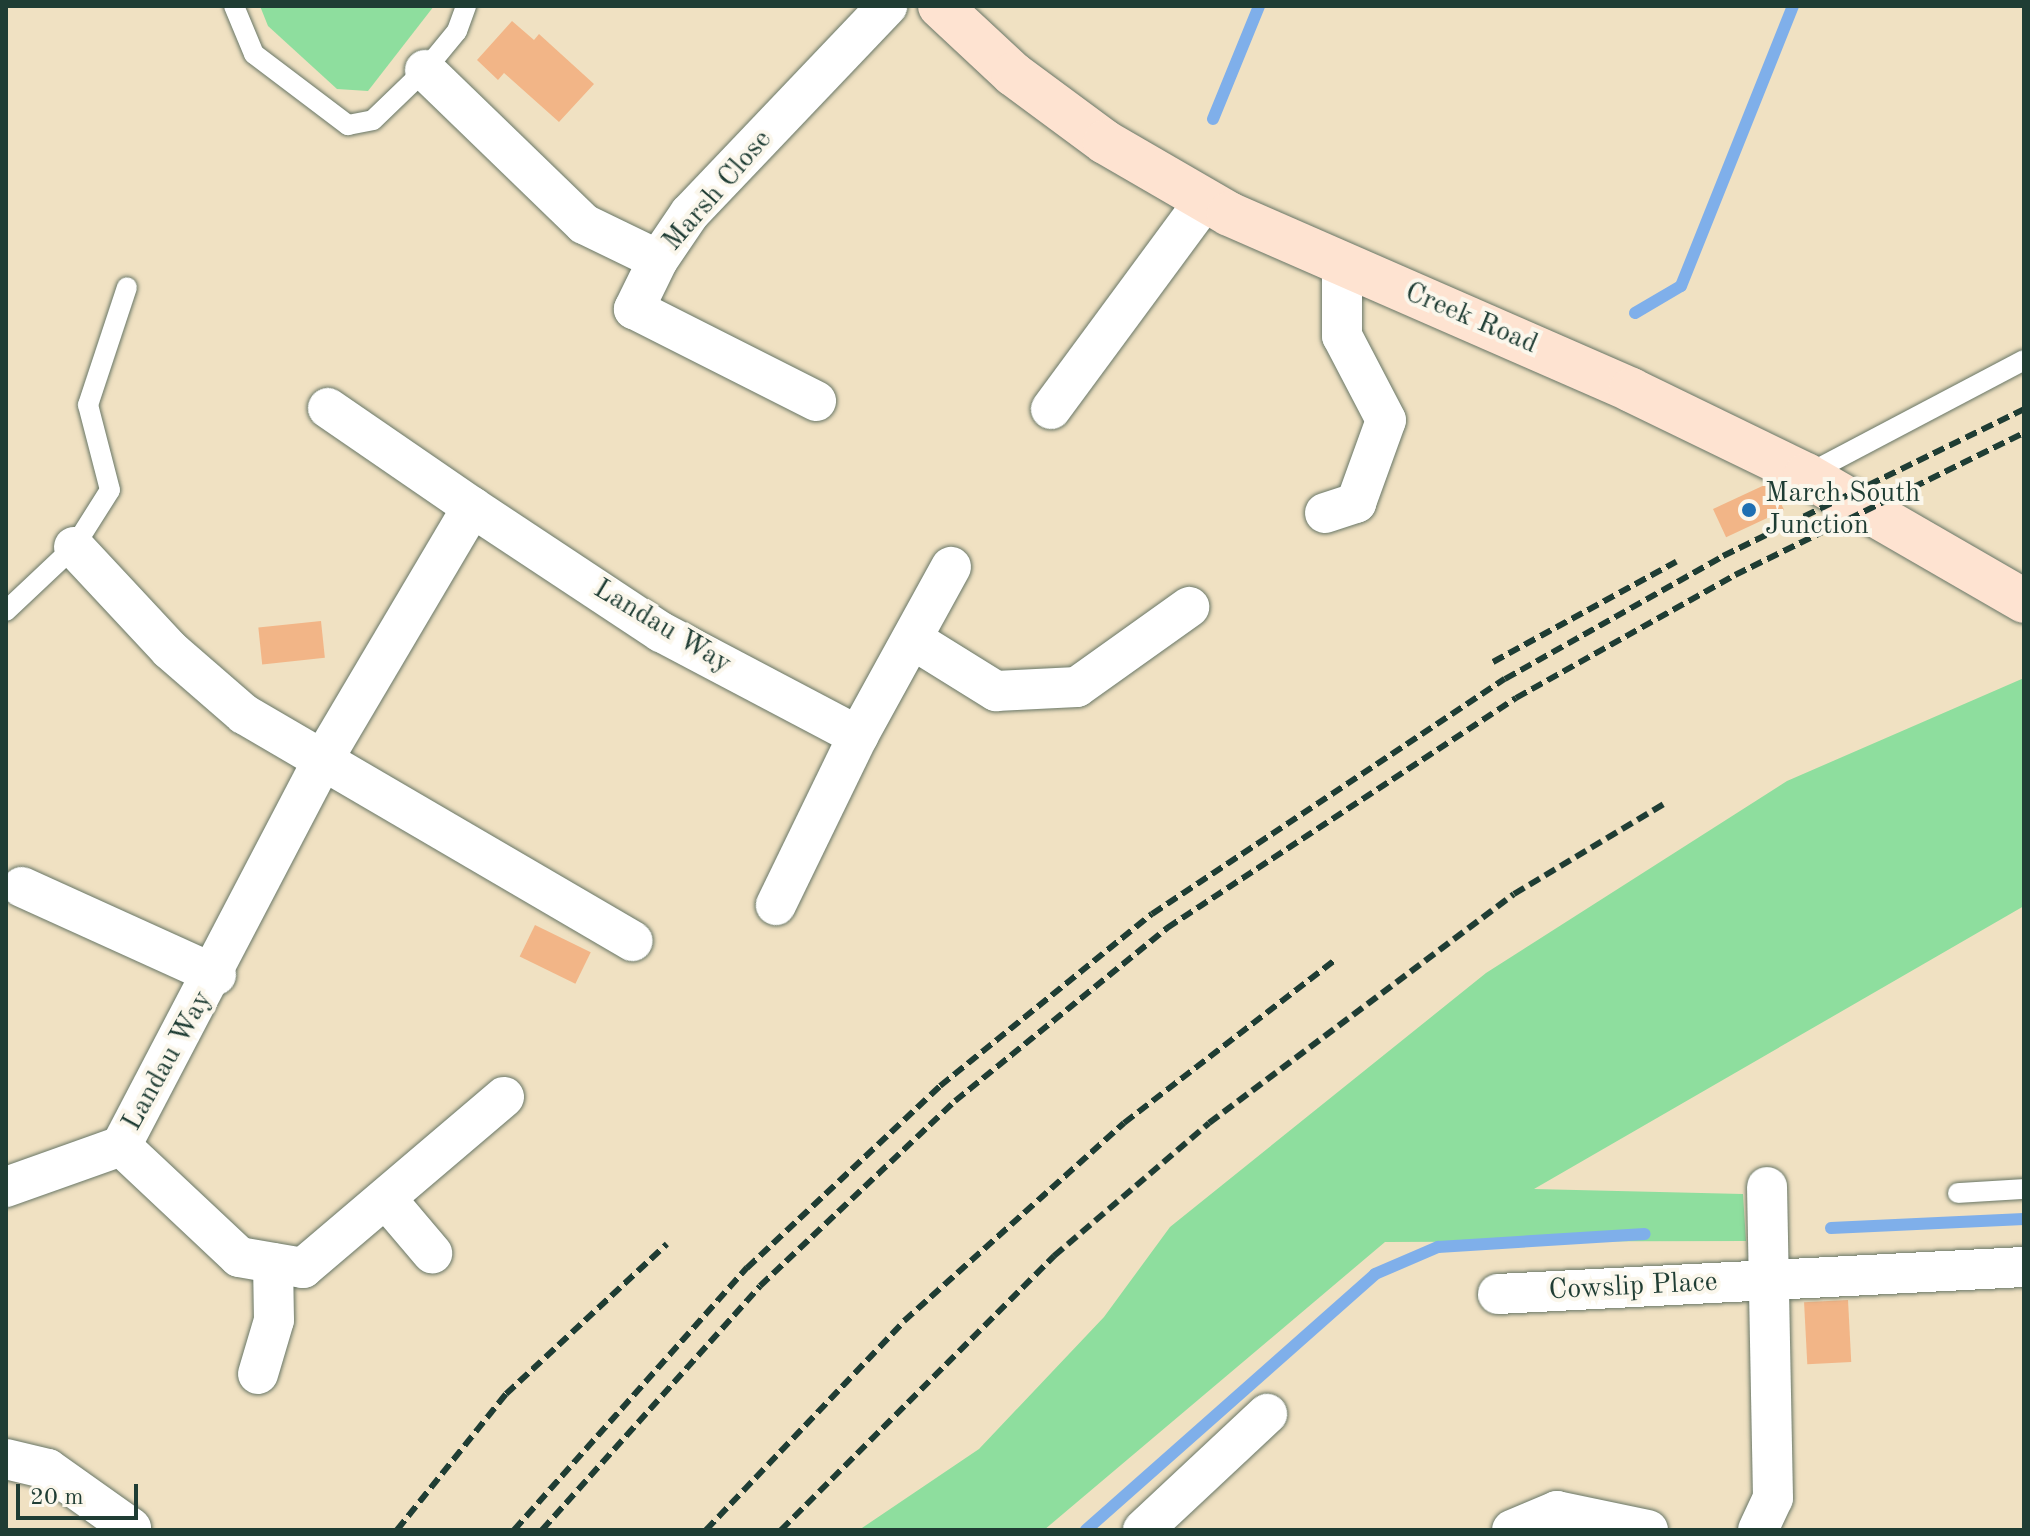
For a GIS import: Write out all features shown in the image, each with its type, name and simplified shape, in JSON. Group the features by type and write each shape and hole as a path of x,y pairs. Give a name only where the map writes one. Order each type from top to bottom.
{"street":[{"name":"Marsh Close","path":"425,70 584,224 658,260 690,213 887,6"},
{"name":"Creek Road","path":"940,6 1036,91 1205,200 1342,266 1631,390 1806,475 2024,601"},
{"path":"1051,409 1205,200"},
{"path":"658,260 634,309 816,401"},
{"path":"1325,513 1356,503 1386,420 1342,336 1342,266"},
{"name":"Landau Way","path":"328,408 661,632 858,736"},
{"name":"Landau Way","path":"6,1187 121,1146 216,975 322,761 472,507"},
{"path":"74,547 170,650 244,714 632,941"},
{"path":"776,905 858,736 951,567"},
{"path":"912,639 996,691 1077,687 1189,607"},
{"path":"22,887 216,975"},
{"name":"Landau Way","path":"121,1146 239,1257 303,1268 387,1200 504,1097"},
{"path":"1758,1530 1773,1498 1767,1187"},
{"path":"387,1200 432,1253"},
{"path":"258,1374 274,1320 273,1263"},
{"name":"Cowslip Place","path":"1498,1294 2024,1267"},
{"path":"1143,1530 1267,1414"},
{"path":"6,1459 48,1469 131,1528"},
{"path":"1512,1530 1557,1511 1648,1530"}],"lane":[{"path":"234,6 254,54 336,122 373,120 425,70 457,31 466,6"},
{"path":"6,611 74,547 110,490 88,405 127,287"},
{"path":"1806,475 2024,360"},
{"path":"1958,1193 2024,1189"}],"green space":[{"path":"260,6 434,6 368,91 337,89 268,26"},
{"path":"2024,678 2024,906 1534,1189 1743,1194 1746,1241 1385,1242 1044,1530 859,1530 979,1449 1104,1317 1170,1227 1486,973 1787,781"}],"building":[{"path":"512,21 534,40 539,34 594,84 559,122 504,73 498,80 477,60"},
{"name":"March South Junction","path":"1771,482 1784,510 1726,537 1713,509"},
{"path":"321,621 325,658 262,664 258,628"},
{"path":"535,925 591,952 575,984 520,956"},
{"path":"1848,1300 1851,1362 1807,1364 1804,1302"}],"waterway":[{"path":"1213,119 1259,6"},
{"path":"1635,313 1681,286 1793,6"},
{"path":"1831,1228 2024,1219"},
{"path":"1086,1530 1375,1274 1438,1247 1645,1234"}],"railway":[{"path":"514,1530 747,1268 940,1086 1152,914 1505,679 1723,556 2024,409"},
{"path":"542,1530 760,1286 955,1101 1167,928 1516,698 1735,575 2024,433"},
{"path":"1493,662 1676,562"},
{"path":"781,1530 1054,1256 1209,1123 1514,894 1664,804"},
{"path":"706,1530 904,1321 1124,1123 1336,959"},
{"path":"397,1530 506,1394 667,1244"}],"place":[{"name":"March South Junction","path":"1749,510"}]}
